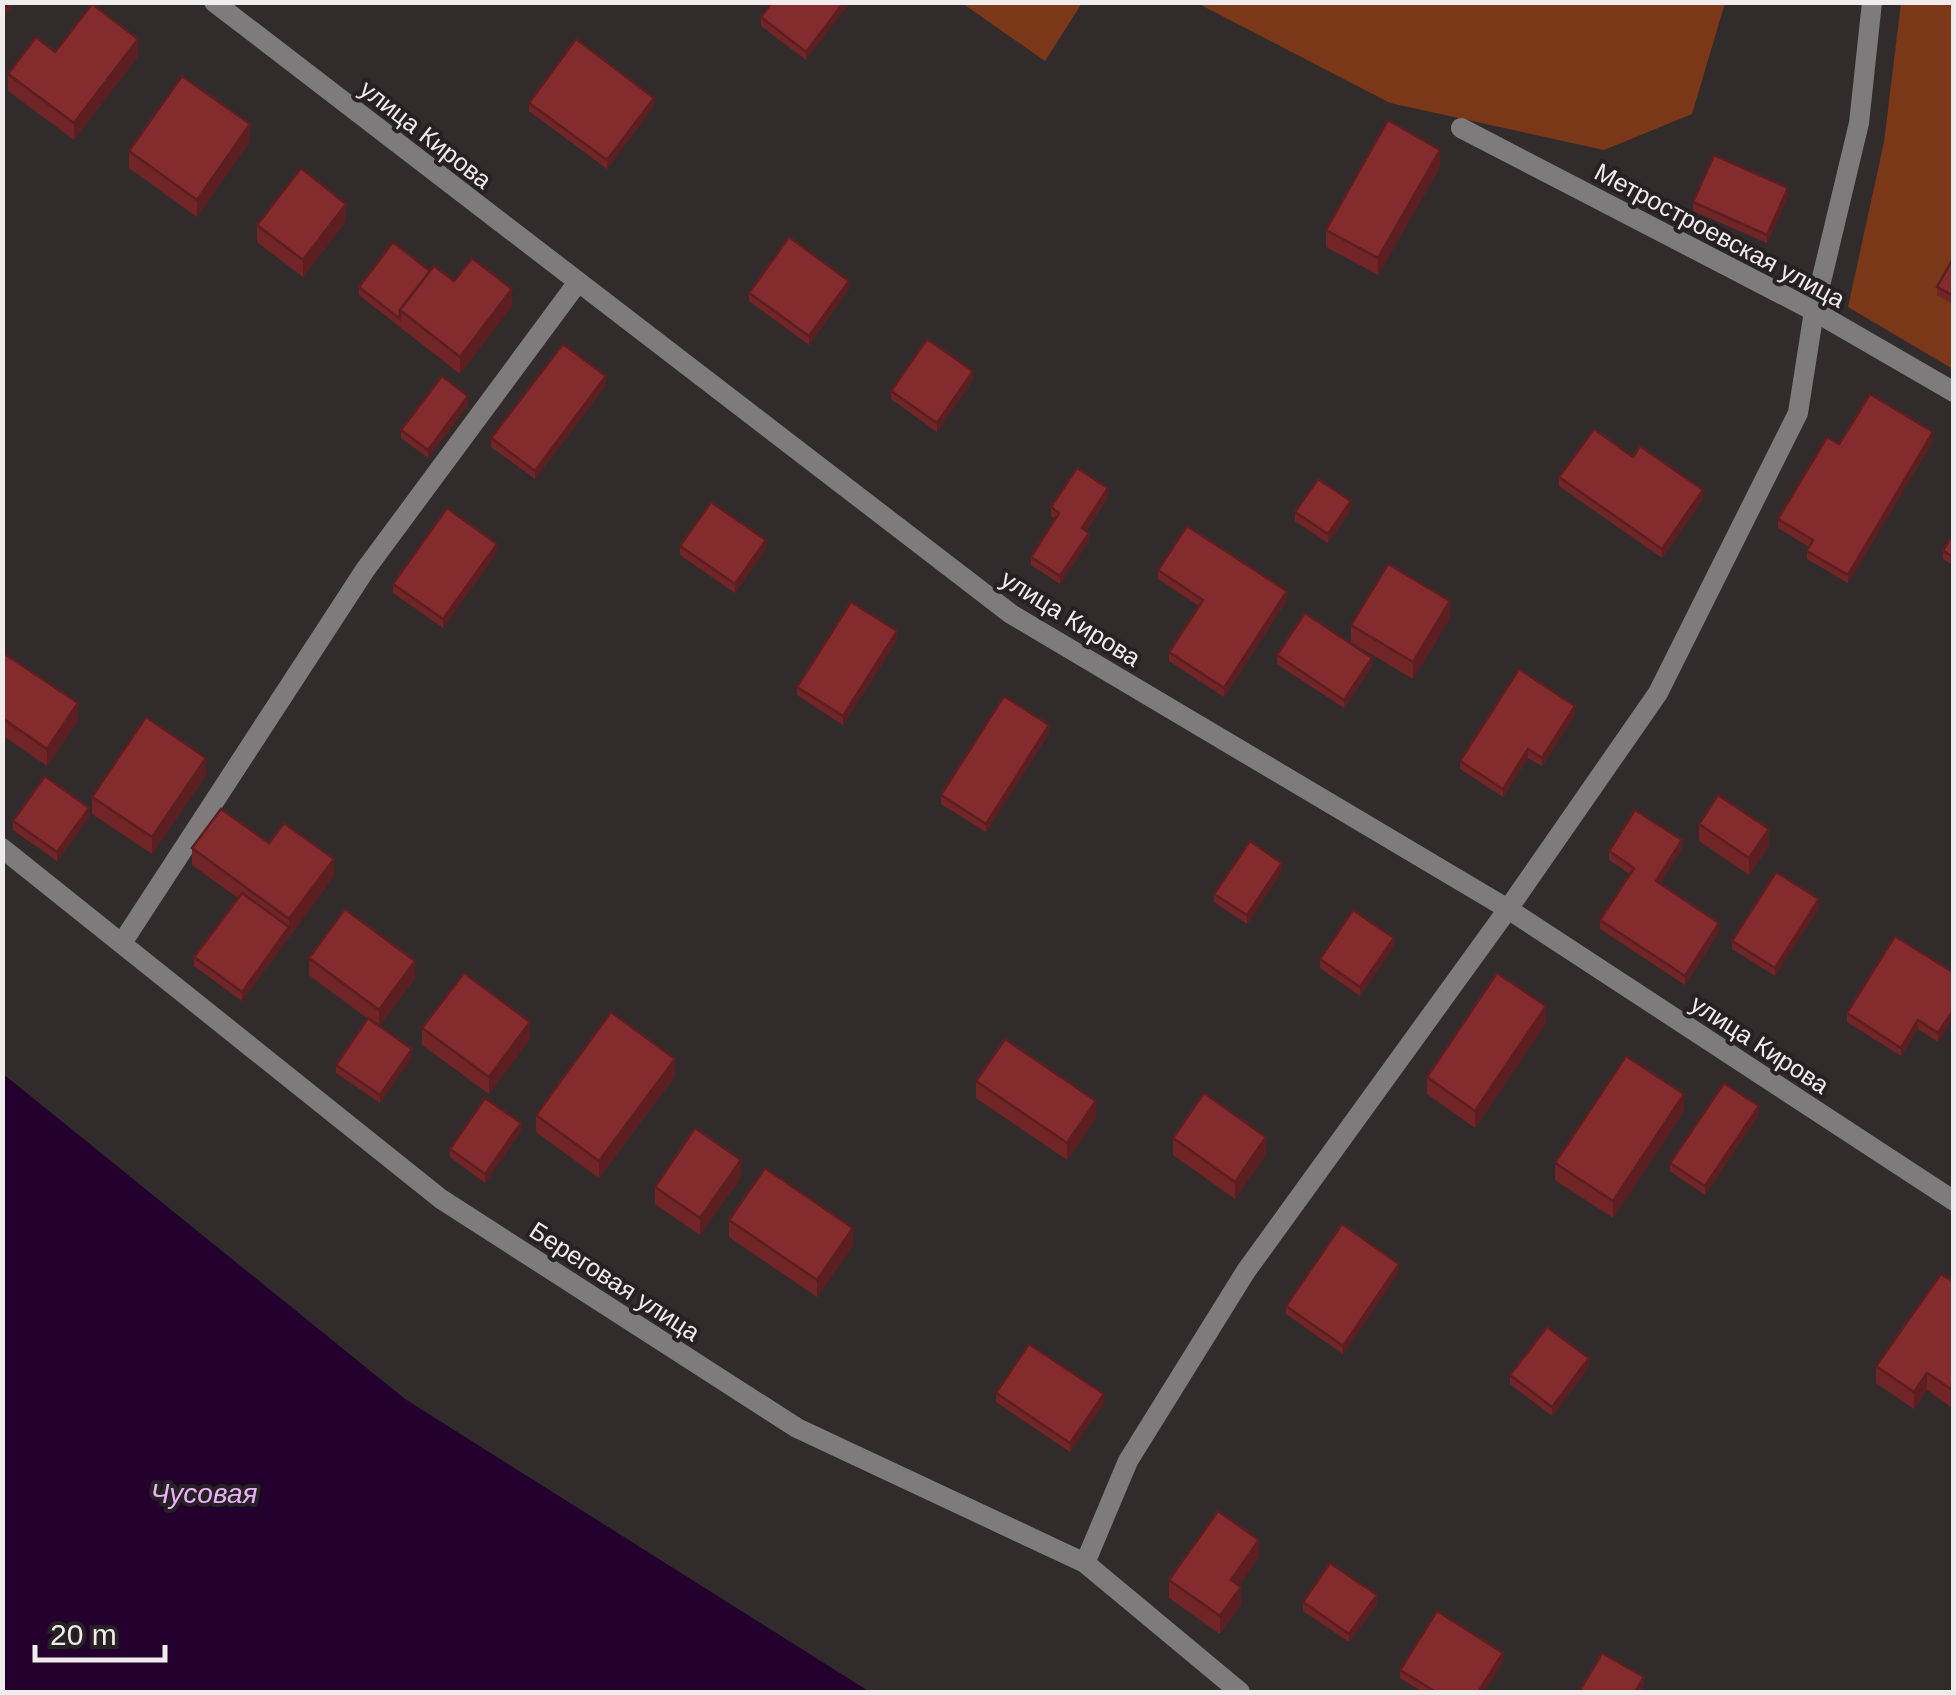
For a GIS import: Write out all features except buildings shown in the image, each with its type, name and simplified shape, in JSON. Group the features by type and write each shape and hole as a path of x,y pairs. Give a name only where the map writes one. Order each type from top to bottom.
{"street":[{"name":"улица Кирова","path":"214,2 1010,614 1508,909 1954,1201"},
{"path":"1085,1563 1128,1460 1246,1271 1508,909 1658,693 1798,413 1814,311 1860,123 1872,2"},
{"name":"Метростроевская улица","path":"1461,128 1814,311 1954,392"},
{"path":"122,943 365,570 578,282"},
{"name":"Береговая улица","path":"2,848 442,1199 797,1428 1085,1563 1240,1692"}],"shaded area":[{"path":"962,3 1082,3 1045,61"},
{"path":"1197,3 1725,3 1692,114 1604,150 1390,103"},
{"path":"1901,3 1953,3 1953,369 1848,307 1884,142"}],"water":[{"name":"Чусовая","path":"2,1073 405,1399 870,1692 3,1692"}]}
